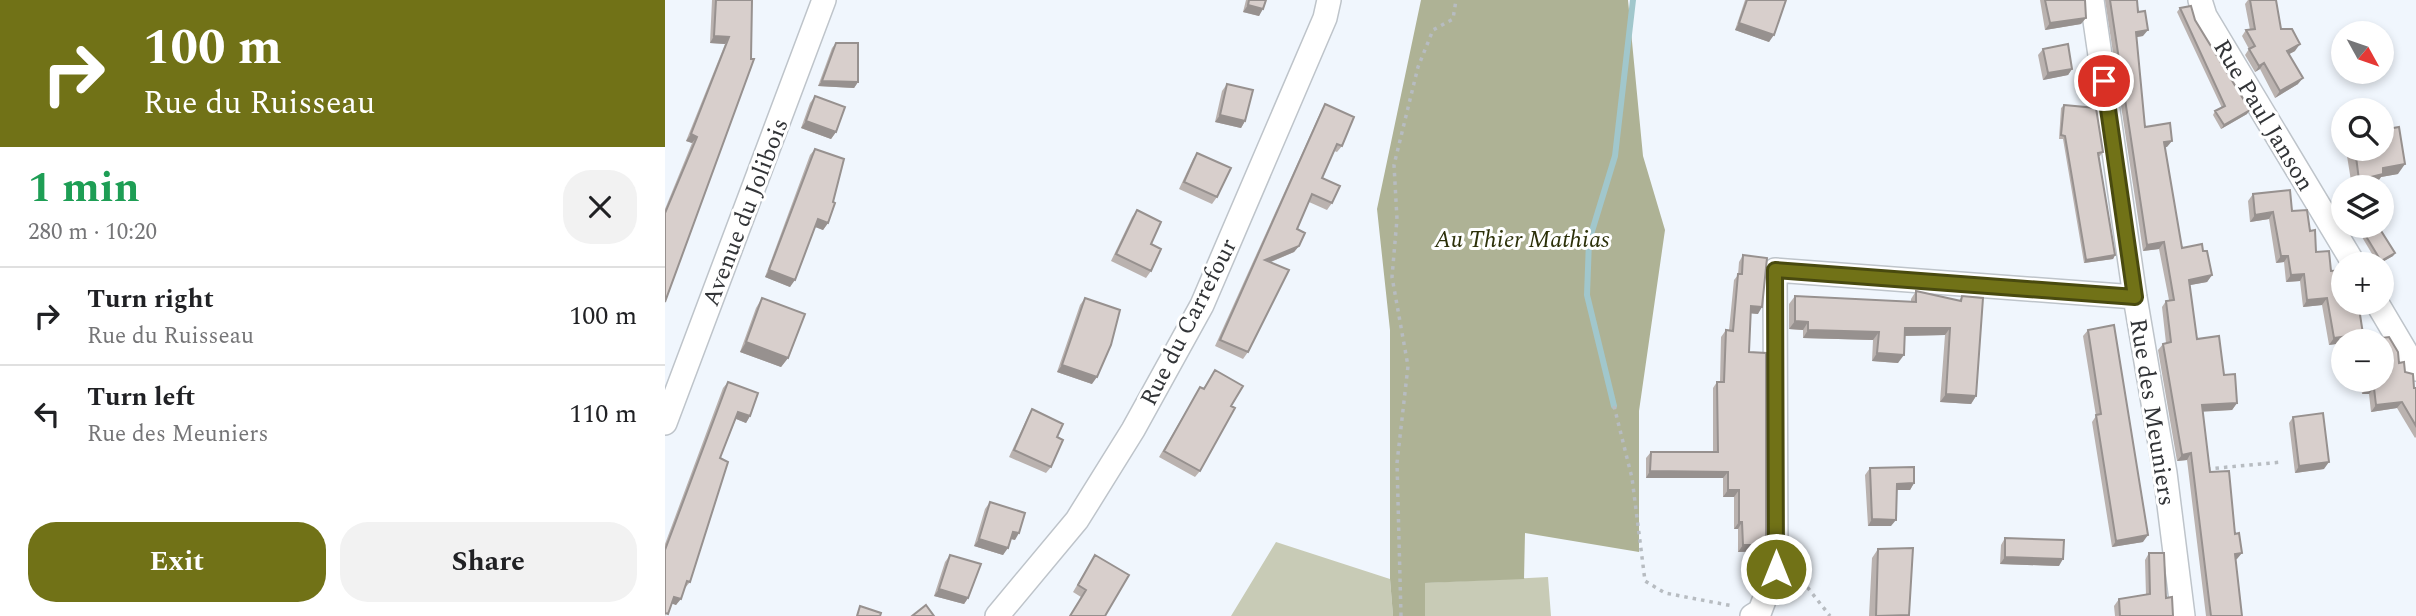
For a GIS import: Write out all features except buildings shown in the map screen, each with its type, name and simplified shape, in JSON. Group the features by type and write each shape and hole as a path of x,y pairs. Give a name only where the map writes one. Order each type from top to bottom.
{"street":[{"name":"Avenue du Jolibois","path":"665,423 673,378 824,0"},
{"name":"Rue du Carrefour","path":"997,616 1077,520 1133,430 1202,305 1325,18 1329,0"},
{"name":"Rue des Meuniers","path":"2092,0 2135,297 2165,472 2183,616"},
{"name":"Rue Paul Janson","path":"2200,0 2206,16 2347,252"},
{"path":"1756,613 1776,569 1775,270 2135,297"},
{"path":"2384,315 2416,369"}],"path":[{"path":"1401,616 1397,463 1408,366 1392,277 1397,219 1394,165 1417,67 1433,30 1453,19 1456,0"},
{"path":"1614,406 1632,478 1645,581 1665,593 1756,613"},
{"path":"2204,469 2282,462"},
{"path":"1776,546 1831,616"}],"green space":[{"name":"Au Thier Mathias","path":"1421,0 1628,0 1643,156 1665,230 1639,411 1639,552 1525,533 1524,579 1425,583 1425,616 1393,616 1390,579 1390,330 1377,209"},
{"path":"1276,542 1390,579 1393,616 1231,616"},
{"path":"1548,577 1551,616 1425,616 1424,583"}],"waterway":[{"path":"1614,406 1587,295 1589,241 1615,156 1633,0"}],"route":[{"path":"1776,569 1775,270 2135,297 2104,81"}]}
